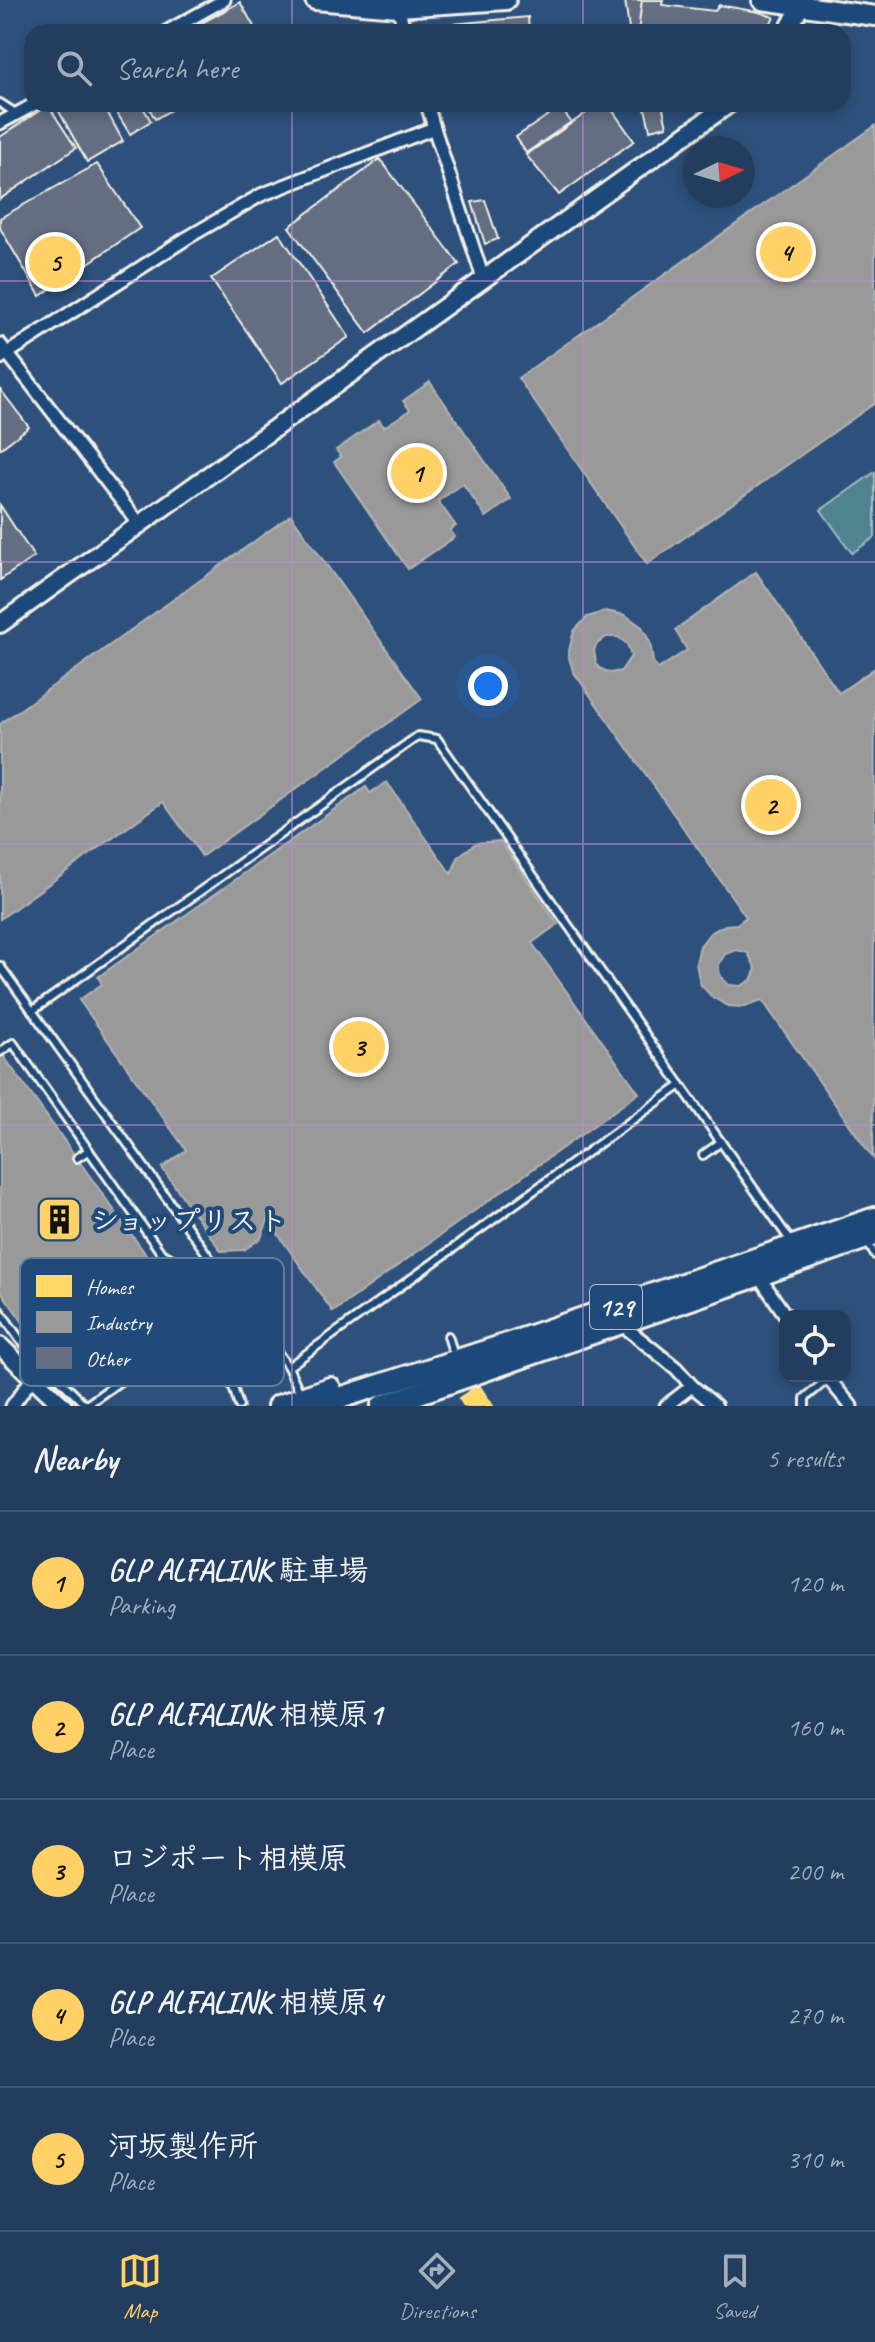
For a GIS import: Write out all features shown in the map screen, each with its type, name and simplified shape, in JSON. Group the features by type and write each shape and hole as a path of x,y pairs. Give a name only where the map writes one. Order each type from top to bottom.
{"highway":[{"name":"129","path":"308,1402 504,1345 875,1218"},
{"name":"129","path":"382,1406 758,1275 872,1243"},
{"path":"278,1406 308,1402 450,1343 504,1345"},
{"path":"413,1406 462,1377"}],"main road":[{"path":"315,0 398,7 506,0"},
{"path":"762,0 803,3 875,16"}],"street":[{"path":"180,24 224,0"},
{"path":"791,24 803,3"},
{"path":"398,7 403,24"},
{"path":"0,123 24,110"},
{"path":"429,112 484,281"},
{"path":"0,624 718,112"},
{"path":"140,525 2,352 261,195 434,128"},
{"path":"758,1275 782,1310"},
{"path":"620,1322 716,1406"},
{"path":"0,1346 20,1364"},
{"path":"830,1382 851,1406"},
{"path":"12,1406 27,1386"},
{"path":"44,1386 63,1406"},
{"path":"666,1406 692,1386"}],"lane":[{"path":"0,103 17,114"},
{"path":"32,1011 418,736 437,739 794,1246"},
{"path":"0,966 210,1258"},
{"path":"0,1052 13,1043 163,1258"},
{"path":"288,1367 681,1085"},
{"path":"703,1155 721,1142"},
{"path":"77,1158 89,1150"},
{"path":"162,1254 173,1258"},
{"path":"0,1311 20,1340"},
{"path":"284,1361 308,1402"},
{"path":"805,1406 805,1398 823,1382"},
{"path":"66,1386 84,1404 113,1386"},
{"path":"232,1386 239,1406"}],"green space":[{"path":"875,472 875,537 852,553 821,510"}],"building: Homes":[{"path":"479,1385 493,1406 464,1406 459,1398"}],"building: Industry":[{"path":"875,126 875,403 647,564 518,378"},
{"path":"430,382 511,499 486,517 463,484 438,501 456,526 450,530 455,537 408,569 334,462 341,457 336,450 379,420 384,427 410,410 403,401"},
{"path":"291,515 422,699 202,856 163,802 0,919 0,724"},
{"path":"756,572 839,693 875,668 873,1158 762,1000 743,1007 728,1006 712,997 700,984 696,963 700,946 710,933 725,925 737,924 746,917 573,671 568,654 574,631 587,617 606,611 625,615 642,627 658,669 687,650 675,630","holes":["606,637 618,637 627,644 631,656 621,671 610,673 596,663 596,645","737,950 748,953 756,969 751,980 741,986 729,985 719,971 725,954"]},
{"path":"387,782 451,874 459,856 476,843 500,841 558,924 532,943 639,1093 333,1312 268,1220 261,1238 244,1250 221,1251 162,1168 186,1150 79,1000 102,984 98,977 366,787 370,793"},
{"name":"ショップリスト","path":"0,1051 148,1258 20,1258 20,1318 0,1290"}],"building: Other":[{"path":"625,0 642,0 640,24 628,24"},
{"path":"642,0 663,0 662,5 715,11 719,5 774,17 770,24 639,24"},
{"path":"240,2 253,24 200,24"},
{"path":"528,17 528,24 453,24"},
{"path":"38,112 53,112 76,148 0,199 0,137"},
{"path":"59,112 107,112 123,141 87,162"},
{"path":"146,112 151,121 130,134 117,113"},
{"path":"151,112 167,112 155,119"},
{"path":"553,112 564,112 571,122 526,153 516,137"},
{"path":"588,112 614,112 634,141 559,195 526,155"},
{"path":"646,112 664,112 667,126 650,130"},
{"path":"380,159 459,264 368,333 289,227"},
{"path":"97,164 140,228 40,296 0,228 0,218"},
{"path":"485,200 498,239 485,244 472,202"},
{"path":"279,233 349,337 282,383 211,279"},
{"path":"0,389 29,427 0,449"},
{"path":"0,505 34,557 0,580"}],"place":[{"name":"GLP ALFALINK 相模原4","path":"786,252"},
{"name":"河坂製作所","path":"55,262"},
{"name":"GLP ALFALINK 駐車場","path":"417,473"},
{"name":"GLP ALFALINK 相模原1","path":"771,805"},
{"name":"ロジポート相模原","path":"359,1047"},
{"name":"ショップリスト","path":"60,1220"}]}
